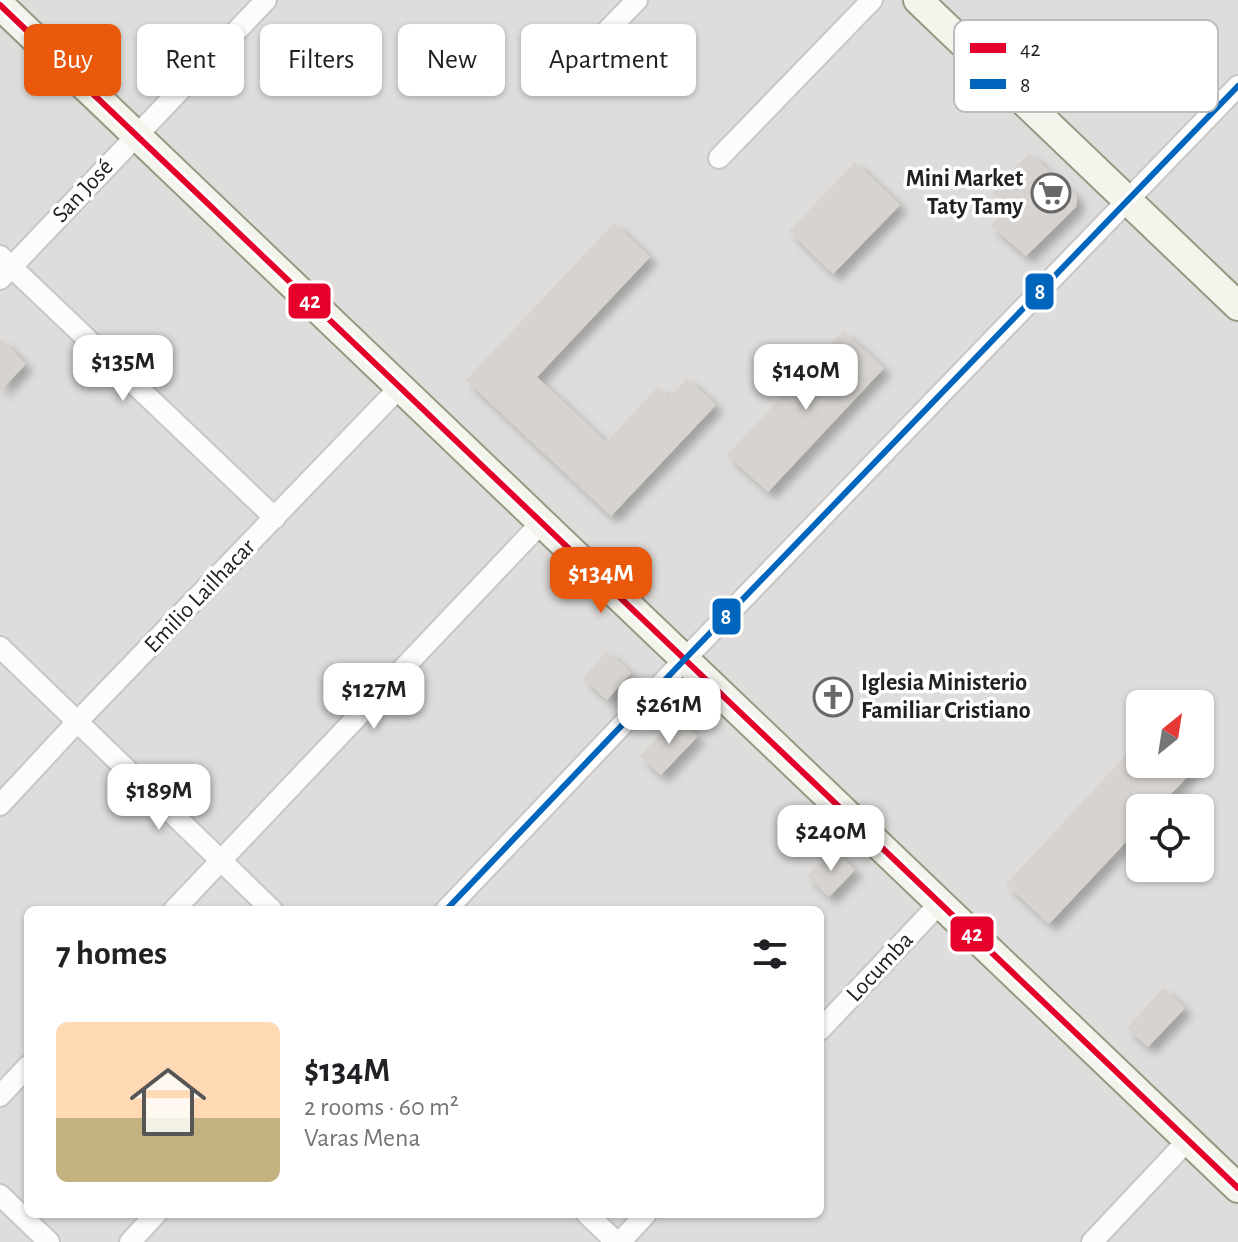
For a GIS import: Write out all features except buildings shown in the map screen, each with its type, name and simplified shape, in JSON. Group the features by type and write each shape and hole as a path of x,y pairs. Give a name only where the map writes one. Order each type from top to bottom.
{"street":[{"name":"San José","path":"4,267 266,0"},
{"path":"614,24 637,0"},
{"path":"719,158 872,0"},
{"path":"918,0 954,35"},
{"path":"0,5 1238,1188"},
{"path":"1218,107 1238,86"},
{"path":"1034,112 1238,306"},
{"path":"450,906 1213,112"},
{"path":"4,267 275,518"},
{"name":"Emilio Lailhacar","path":"0,805 400,387"},
{"path":"178,906 542,522"},
{"path":"0,647 268,906"},
{"name":"Locumba","path":"824,1026 940,903"},
{"path":"0,1096 24,1070"},
{"path":"1092,1242 1188,1140"},
{"path":"0,1195 49,1242"},
{"path":"130,1242 152,1218"},
{"path":"591,1218 618,1242 642,1218"}],"shaded area":[{"path":"0,0 1238,0 1238,1242 0,1242"}],"transit line":[{"name":"42","path":"0,5 1238,1188"},
{"name":"8","path":"1218,107 1238,86"},
{"name":"8","path":"450,906 1213,112"}],"place":[{"name":"Mini Market Taty Tamy","path":"1051,193"},
{"name":"Iglesia Ministerio Familiar Cristiano","path":"833,697"}]}
